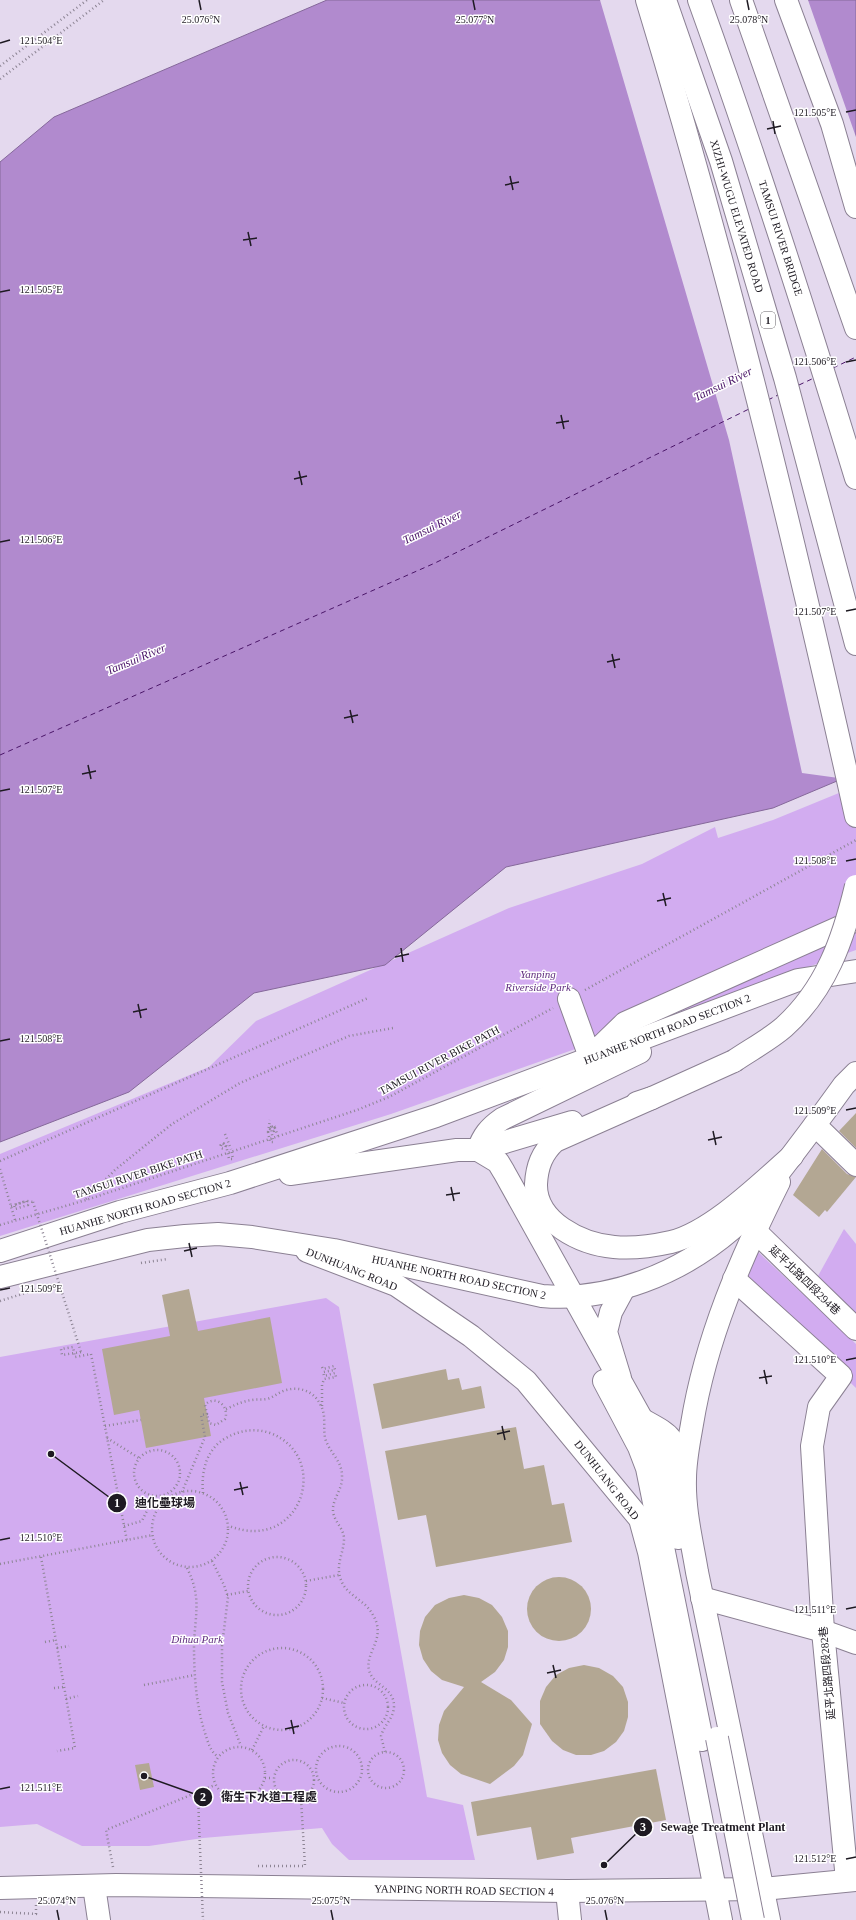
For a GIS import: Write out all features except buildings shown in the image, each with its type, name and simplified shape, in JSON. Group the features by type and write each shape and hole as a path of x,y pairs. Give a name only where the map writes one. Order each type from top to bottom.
{"main road":[{"path":"647,0 718,246 812,617 856,816"},
{"name":"XIZHI-WUGU ELEVATED ROAD","path":"665,0 723,169 785,378 856,644"},
{"name":"TAMSUI RIVER BRIDGE","path":"699,0 738,106 805,309 856,478"},
{"path":"741,0 856,328"},
{"path":"786,0 856,192"},
{"path":"832,124 856,207"},
{"path":"792,1156 743,1199 694,1232 673,1241 646,1246 612,1247 572,1235 549,1218 540,1204 536,1189 536,1171 546,1149 555,1141 734,1061 783,1028 801,1010 816,990 831,965 847,924 856,886"},
{"path":"569,999 590,1058 625,1023 856,920"},
{"name":"HUANHE NORTH ROAD SECTION 2","path":"0,1251 120,1212 230,1183 436,1116 798,980 856,971"},
{"path":"738,1920 710,1739 662,1461 636,1423 566,1297 478,1150 482,1138 490,1127 502,1120 759,994"},
{"name":"HUANHE NORTH ROAD SECTION 2","path":"0,1277 148,1240 218,1234 281,1241 334,1250 529,1295 566,1297 595,1294 624,1288 653,1277 692,1258 732,1229 751,1210 844,1085 856,1073"},
{"path":"230,1183 457,1150 478,1150 652,1098"},
{"path":"815,1125 856,1165"},
{"path":"689,1522 684,1480 685,1463 697,1395 709,1348 734,1279 755,1231 792,1156"},
{"name":"延平北路四段294巷","path":"755,1231 856,1329"},
{"name":"DUNHUANG ROAD","path":"281,1241 396,1285 471,1336 526,1381 640,1519 650,1560 721,1920"},
{"name":"延平北路四段282巷","path":"734,1279 841,1376 819,1407 812,1446 823,1631 852,1880"},
{"path":"624,1288 611,1312 606,1332 636,1423 640,1519"},
{"path":"566,1297 620,1378"},
{"path":"636,1423 666,1432 672,1439 676,1450 702,1598 769,1920"},
{"path":"702,1598 823,1631 856,1643"},
{"path":"710,1739 753,1920"},
{"name":"YANPING NORTH ROAD SECTION 4","path":"0,1888 94,1886 567,1891 763,1889 852,1880"},
{"path":"94,1886 99,1920"},
{"path":"567,1891 570,1920"}],"path":[{"path":"0,66 87,0"},
{"path":"0,80 104,0"},
{"name":"TAMSUI RIVER BIKE PATH","path":"0,1225 86,1200 223,1155 357,1110 389,1097 856,840"},
{"path":"0,1161 368,998"},
{"path":"86,1200 116,1169 172,1124 240,1083 349,1036 392,1028"},
{"path":"270,1120 268,1132 270,1142 273,1142 270,1129 274,1131 275,1126 278,1136"},
{"path":"225,1134 233,1159 229,1159 226,1145"},
{"path":"221,1146 222,1143 226,1145"},
{"path":"221,1146 224,1148 226,1145"},
{"path":"221,1146 223,1155"},
{"path":"0,1169 16,1220"},
{"path":"11,1206 26,1201 28,1205 15,1209 14,1205 21,1203 27,1201 33,1202 81,1352 75,1353 68,1354 62,1355 61,1349 73,1347 74,1352 75,1358 91,1354 127,1540"},
{"path":"136,1264 174,1258"},
{"path":"53,1284 60,1282"},
{"path":"0,1301 45,1287"},
{"path":"322,1367 323,1369 334,1366 334,1370 324,1372 324,1376 335,1373 336,1377 324,1379 322,1385 322,1407 325,1418 324,1435 326,1442 339,1462 342,1476 340,1490 333,1507 335,1519 344,1536 338,1563 339,1575 344,1587 350,1594 370,1610 377,1623 377,1640 369,1661 369,1669 375,1679 390,1692 394,1707 392,1716 381,1736 385,1752"},
{"path":"226,1409 245,1401 267,1399 286,1390 298,1389 304,1390 313,1395 322,1407"},
{"path":"211,1401 221,1403 226,1409 226,1419 216,1425 209,1424 207,1414 205,1405 211,1401"},
{"path":"182,1492 205,1437 201,1415 207,1414"},
{"path":"105,1426 141,1420"},
{"path":"203,1493 202,1479 205,1464 212,1451 222,1440 234,1433 248,1430 263,1431 277,1436 288,1444 297,1456 302,1470 304,1484 301,1498 294,1512 284,1522 271,1529 257,1532 242,1531 229,1526"},
{"path":"107,1438 138,1458"},
{"path":"203,1493 192,1491 169,1495 154,1496 148,1494 137,1485 134,1471 138,1458 155,1449 168,1452 174,1456 180,1467 180,1479 173,1490 169,1495 162,1503 155,1513 152,1525 153,1536 158,1549 165,1558 176,1565 188,1568 200,1566 212,1560 221,1551 227,1540 229,1526 226,1515 220,1505 203,1493"},
{"path":"124,1526 142,1520 154,1496"},
{"path":"0,1564 153,1536"},
{"path":"40,1557 75,1748 57,1751"},
{"path":"272,1557 290,1560 303,1572 306,1581 305,1593 300,1604 287,1614 279,1616 267,1613 256,1606 251,1600 248,1591 248,1583 256,1566 263,1560 272,1557"},
{"path":"212,1560 227,1595 228,1607 222,1646 222,1682 228,1713 241,1746"},
{"path":"188,1568 194,1580 197,1594 194,1643 197,1705 212,1752 218,1757"},
{"path":"306,1581 339,1575"},
{"path":"227,1595 248,1591"},
{"path":"46,1642 56,1640"},
{"path":"57,1648 69,1646"},
{"path":"288,1649 305,1655 314,1663 320,1674 323,1686 322,1698 314,1715 300,1727 282,1731 264,1726 253,1719 246,1710 242,1698 241,1686 244,1674 250,1663 259,1655 270,1650 288,1649"},
{"path":"144,1685 195,1676"},
{"path":"364,1685 372,1686 378,1689 387,1700 387,1714 380,1725 367,1730 360,1729 354,1726 345,1716 344,1703 351,1690 364,1685"},
{"path":"54,1688 64,1687"},
{"path":"66,1699 78,1696"},
{"path":"322,1698 344,1703"},
{"path":"252,1750 264,1726"},
{"path":"241,1746 252,1750 262,1759 266,1771 265,1778 259,1791 247,1799 232,1799 220,1791 215,1785 213,1771 218,1757 228,1749 241,1746"},
{"path":"314,1773 311,1768 301,1760 288,1760 278,1766 273,1778 275,1789 284,1798 295,1800 306,1796 313,1786 314,1773 322,1754 327,1749 340,1746 347,1747 358,1756 362,1769 358,1784 345,1792 337,1793 323,1786 314,1773"},
{"path":"385,1752 395,1754 402,1762 404,1773 399,1782 390,1787 379,1786 371,1779 369,1769 369,1764 375,1755 385,1752"},
{"path":"362,1769 369,1769"},
{"path":"265,1778 273,1778"},
{"path":"113,1867 106,1830 215,1785"},
{"path":"198,1792 203,1920"},
{"path":"301,1799 305,1866"}],"green space":[{"name":"Yanping Riverside Park","path":"856,786 856,950 391,1114 0,1236 0,1154 209,1067 256,1021 509,908 642,864 715,827 718,838 773,820"},
{"path":"844,1229 856,1244 856,1314 818,1276"},
{"path":"757,1251 856,1344 856,1388 743,1279"},
{"name":"Dihua Park","path":"326,1298 339,1307 427,1797 463,1805 475,1860 349,1860 332,1844 322,1828 203,1838 149,1846 82,1846 37,1824 0,1827 0,1357"}],"water":[{"name":"Tamsui River","path":"327,0 856,0 856,773 773,808 506,867 385,965 254,993 129,1092 0,1142 0,162 54,117"}],"pier":[{"path":"600,0 808,0 856,137 856,775 846,779 802,773 729,440"}],"ferry route":[{"path":"833,368 856,357"},
{"path":"799,385 814,378"},
{"path":"768,400 778,395"},
{"path":"0,755 435,563 749,409"}],"place":[{"name":"迪化壘球場","path":"51,1454"},
{"name":"衛生下水道工程處","path":"144,1776"},
{"name":"Sewage Treatment Plant","path":"604,1865"}]}
